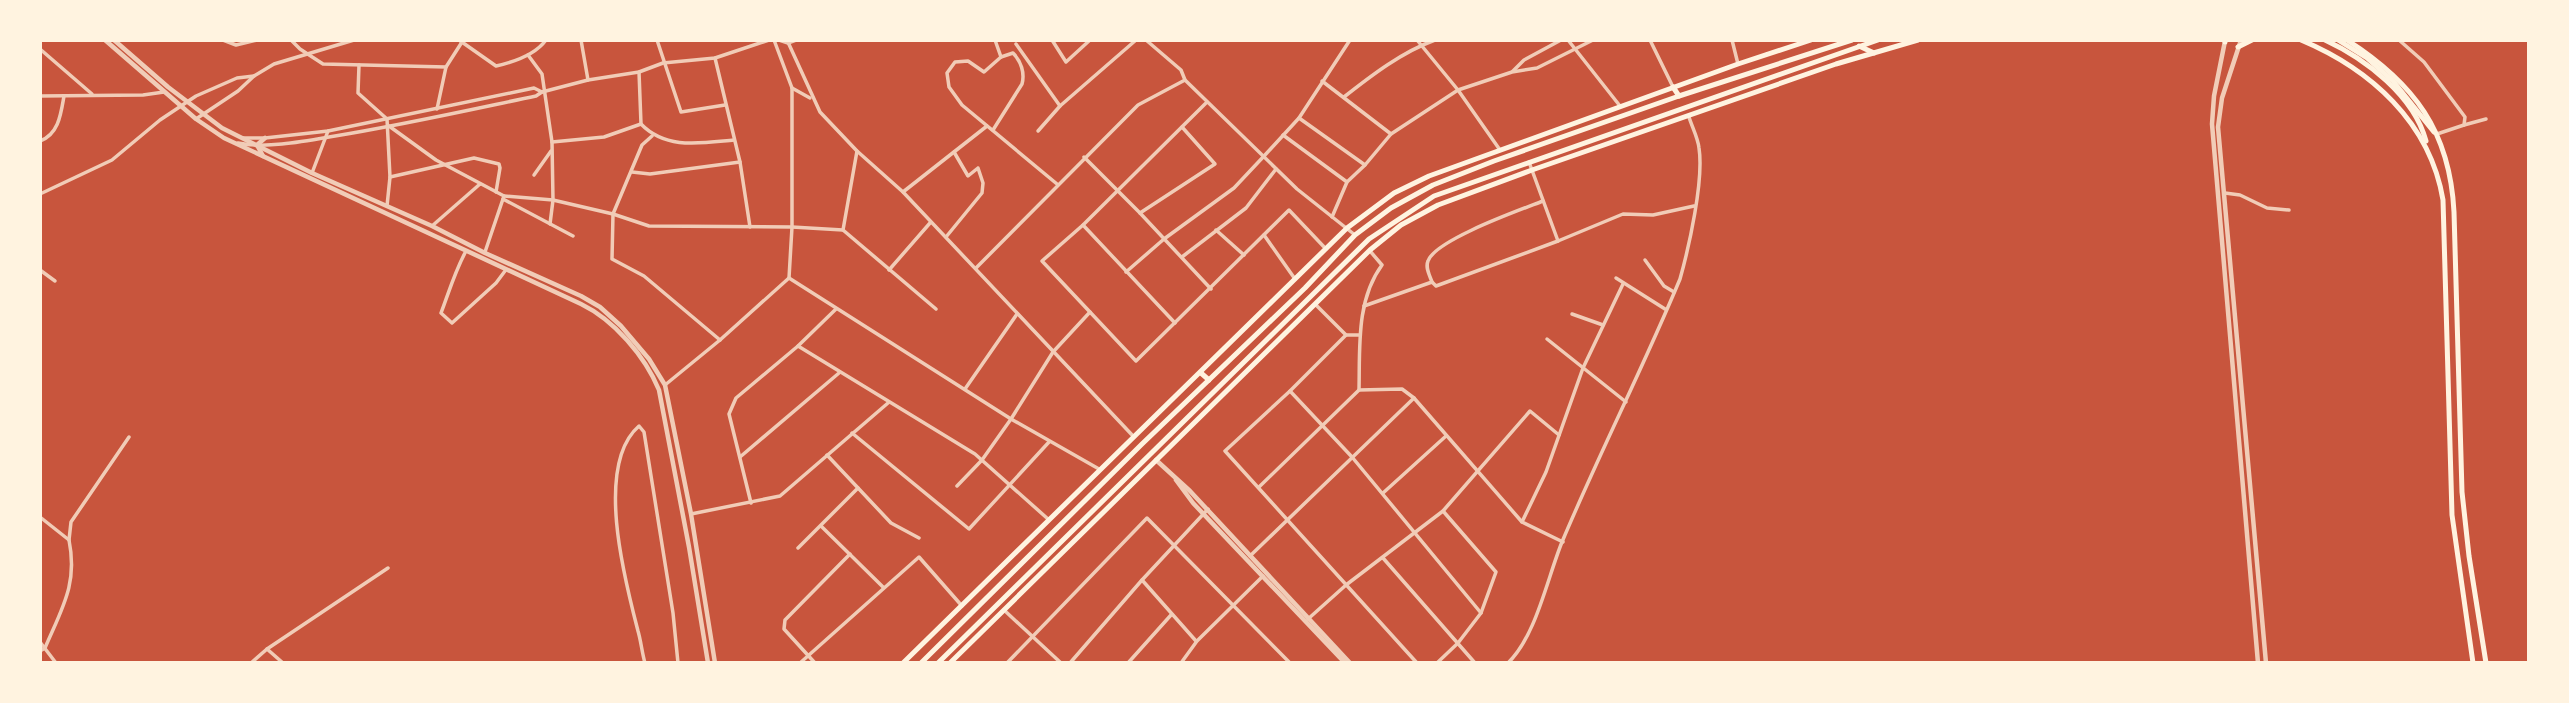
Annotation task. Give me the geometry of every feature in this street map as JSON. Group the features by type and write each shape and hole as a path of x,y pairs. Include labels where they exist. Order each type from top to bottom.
{"main road":[{"path":"903,663 1346,228 1394,193 1429,176 1527,140 1811,40"},
{"path":"921,663 1305,288 1355,235 1391,208 1433,185 1530,149 1679,96 1852,40"},
{"path":"938,663 1369,239 1434,196 1878,40"},
{"path":"950,663 1372,248 1401,225 1438,205 1532,170 1836,64 1918,40"},
{"path":"2238,47 2252,40"},
{"path":"2301,40 2345,62 2376,85 2403,113 2428,149"},
{"path":"2325,40 2359,59 2391,86 2417,119 2436,169 2443,200 2452,515 2473,663"},
{"path":"2338,40 2367,58 2393,81 2437,134"},
{"path":"2347,40 2381,63 2405,85 2422,107 2437,134 2448,166 2453,191 2462,492 2486,663"},
{"path":"1859,46 1874,53"},
{"path":"1673,87 1679,96"},
{"path":"1675,111 1678,120"},
{"path":"1527,140 1530,149"},
{"path":"1369,239 1372,248"},
{"path":"1201,373 1209,380"},
{"path":"1219,386 1226,393"},
{"path":"1087,516 1094,522"},
{"path":"991,579 998,586"},
{"path":"950,651 956,657"}],"street":[{"path":"104,40 166,89 243,138 312,173 581,296 609,314 649,359 665,385 691,514 715,663"},
{"path":"114,40 196,119 234,142 600,315 628,343 654,380 668,436 708,663"},
{"path":"223,40 236,45 257,40"},
{"path":"290,40 323,64 446,67"},
{"path":"196,119 274,64 354,40"},
{"path":"437,109 446,67 461,41 496,66 528,55 542,47 546,40"},
{"path":"581,40 588,80"},
{"path":"657,40 681,112 726,105"},
{"path":"665,385 789,278 792,227 792,88 774,40"},
{"path":"234,142 257,145 389,127 536,96 588,80 639,72 663,63 715,58 774,40 796,40"},
{"path":"995,40 1001,57"},
{"path":"1052,40 1066,62 1090,40"},
{"path":"1038,131 1060,106 1136,40"},
{"path":"1146,40 1181,69 1185,79 1265,155 1276,169 1355,235"},
{"path":"1126,272 1164,239 1234,188 1299,118 1350,40"},
{"path":"1417,40 1458,90 1500,150"},
{"path":"1344,97 1421,45 1435,40"},
{"path":"1512,72 1524,60 1561,40"},
{"path":"1568,40 1620,106"},
{"path":"1332,217 1347,183 1391,134 1458,90 1512,72 1537,68 1593,40"},
{"path":"1650,40 1673,87"},
{"path":"1732,40 1738,64"},
{"path":"2241,40 2222,98 2218,127 2225,193 2231,307 2229,317 2258,663"},
{"path":"2399,40 2427,66 2465,117 2464,125"},
{"path":"788,41 820,112 903,192 1134,437"},
{"path":"2225,41 2214,96 2214,163 2231,307 2235,320 2266,663"},
{"path":"1016,44 1060,106"},
{"path":"40,50 94,95"},
{"path":"993,130 1022,84 1024,76 1013,54 1001,57 984,72 968,61 961,60 950,67 947,73 949,87 987,126 1057,184"},
{"path":"528,55 540,69 552,142 553,200 550,224"},
{"path":"715,58 740,162 750,226"},
{"path":"359,65 358,93 387,119 389,127 390,177 387,206"},
{"path":"639,72 641,124 652,136 664,141 701,143 734,140"},
{"path":"40,194 112,160 160,120 187,102 237,78 254,76"},
{"path":"976,268 1138,104 1185,79"},
{"path":"1322,81 1391,134"},
{"path":"792,88 812,99"},
{"path":"40,96 143,95 166,89"},
{"path":"243,138 328,131 534,89 544,92"},
{"path":"40,141 54,131 64,96"},
{"path":"2214,96 2222,98"},
{"path":"1207,102 1083,225 1042,261 1136,361 1289,210 1326,249"},
{"path":"1508,663 1519,652 1563,542 1665,309 1675,292 1688,251 1699,175 1699,147 1689,117"},
{"path":"1299,118 1365,164"},
{"path":"2437,134 2486,119"},
{"path":"552,142 604,137 641,124"},
{"path":"903,192 987,126"},
{"path":"389,127 442,163 573,236"},
{"path":"1140,213 1215,164 1182,127"},
{"path":"312,173 328,131"},
{"path":"1283,135 1347,183"},
{"path":"652,136 642,145 613,214 612,259 644,276 720,340"},
{"path":"274,143 275,137"},
{"path":"257,145 265,138"},
{"path":"266,149 267,145 274,143"},
{"path":"257,145 263,156"},
{"path":"534,175 552,150"},
{"path":"843,230 858,151"},
{"path":"946,237 982,193 984,183 978,168 968,176 954,152"},
{"path":"1084,157 1210,289"},
{"path":"390,177 442,163 474,158 496,162 500,168 496,193"},
{"path":"632,172 650,174 740,162"},
{"path":"1528,162 1558,241"},
{"path":"1181,258 1246,208 1276,169"},
{"path":"432,226 480,184"},
{"path":"2225,193 2240,195 2267,208 2289,210"},
{"path":"503,197 553,200 613,214 649,226 843,230 936,310"},
{"path":"485,253 503,197"},
{"path":"1543,201 1463,234 1439,248 1428,259 1432,282 1436,286 1623,215 1653,215 1694,206"},
{"path":"889,270 930,223"},
{"path":"1083,225 1175,324"},
{"path":"1216,230 1244,255"},
{"path":"1264,235 1295,279"},
{"path":"1359,390 1360,335 1364,306 1372,278 1382,265 1372,248"},
{"path":"466,251 457,268 441,315 452,323 496,283 505,271"},
{"path":"1645,260 1664,286 1675,292"},
{"path":"40,270 55,281"},
{"path":"789,278 1011,419 1099,469"},
{"path":"1616,278 1665,309"},
{"path":"1364,306 1432,282"},
{"path":"1521,522 1546,472 1583,368 1623,284"},
{"path":"1316,305 1346,335 1360,335"},
{"path":"751,503 729,414 736,398 837,308"},
{"path":"957,486 982,460 1053,352 1090,312"},
{"path":"965,389 1017,314"},
{"path":"1572,314 1603,326"},
{"path":"2229,317 2235,320"},
{"path":"1346,335 1225,451 1417,663"},
{"path":"1547,339 1626,402"},
{"path":"797,346 975,454 1050,520"},
{"path":"740,457 839,373"},
{"path":"1259,488 1359,390 1402,389 1414,398 1521,522 1563,542"},
{"path":"1290,391 1352,457 1481,613"},
{"path":"1250,556 1414,398"},
{"path":"691,514 780,496 888,403"},
{"path":"1308,619 1346,585 1443,511 1530,411 1559,435"},
{"path":"645,663 620,562 616,476 622,454 634,430 639,426 644,432 656,499 678,663"},
{"path":"852,433 969,529 1049,442"},
{"path":"1382,493 1446,436"},
{"path":"40,651 45,648 71,587 71,522 129,437"},
{"path":"827,454 891,523 919,538"},
{"path":"1156,460 1345,661"},
{"path":"798,548 858,488"},
{"path":"1070,663 1205,511"},
{"path":"1205,511 1250,556 1264,575 1345,661"},
{"path":"1437,663 1458,643 1481,613 1496,572 1443,511"},
{"path":"40,517 69,540"},
{"path":"1007,663 1147,518 1290,663"},
{"path":"821,526 883,587"},
{"path":"815,663 784,629 785,620 850,554"},
{"path":"800,663 919,558 962,606"},
{"path":"1383,558 1475,663"},
{"path":"251,663 267,649 388,568"},
{"path":"1181,663 1197,641 1264,575"},
{"path":"1142,580 1197,641"},
{"path":"1004,610 1061,663"},
{"path":"1128,663 1171,615"},
{"path":"2255,634 2264,636"},
{"path":"40,642 56,663"},
{"path":"267,649 283,663"}]}
